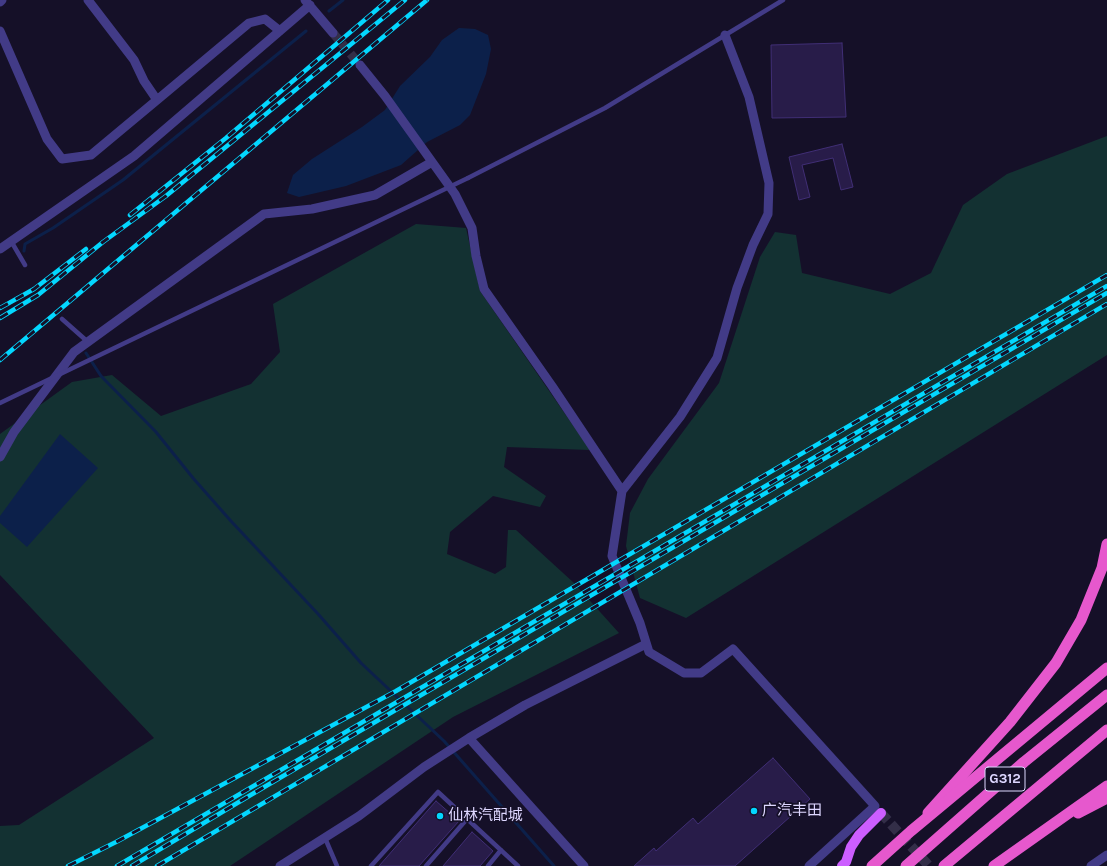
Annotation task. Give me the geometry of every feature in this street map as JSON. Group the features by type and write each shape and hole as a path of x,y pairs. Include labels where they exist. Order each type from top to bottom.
{"highway":[{"path":"911,831 1010,722 1056,663 1080,620 1102,568 1107,544"},
{"path":"872,866 911,831 1107,668"},
{"name":"G312","path":"906,866 1024,762 1107,695"},
{"name":"G312","path":"944,866 1107,730"},
{"path":"994,866 1107,786"},
{"path":"1037,835 1107,798"}],"main road":[{"path":"842,866 846,862 851,847 878,810"}],"street":[{"path":"88,0 134,60 144,81 157,100"},
{"path":"0,249 134,156 280,31 307,3 333,33"},
{"path":"0,31 47,139 62,159 91,155 249,24 265,19 280,31"},
{"path":"724,35 749,97 768,183 768,214 753,245 737,288 717,358 680,416 622,491 612,556 640,624 648,652 684,673 701,673 733,649 878,810 809,866"},
{"path":"360,65 385,96 455,194 472,228 476,256 484,289 552,386 622,491"},
{"path":"0,457 14,432 74,352 264,214 312,209 376,195 432,162"},
{"path":"280,866 359,816 424,767 525,704 646,644"},
{"path":"469,738 584,866"},
{"path":"1091,866 1107,855"}],"lane":[{"path":"0,403 468,178 605,108 782,0"},
{"path":"11,241 25,265"},
{"path":"62,319 88,342"},
{"path":"371,866 438,792 518,866"},
{"path":"434,866 428,864 467,819"},
{"path":"325,838 337,866"},
{"path":"488,866 501,850"}],"green space":[{"path":"1107,136 1107,355 686,618 640,598 626,546 630,513 648,479 719,383 760,257 775,232 796,235 802,273 890,294 931,273 963,205 1007,174"},
{"path":"416,224 466,228 480,291 590,450 507,447 504,467 546,496 540,507 493,496 450,532 447,554 495,574 506,567 508,530 516,530 574,583 619,633 453,717 230,866 0,866 0,826 19,825 154,738 0,575 0,434 72,382 112,375 161,416 251,384 280,352 273,304"}],"water":[{"path":"459,28 475,29 488,35 491,49 486,74 470,115 460,125 427,142 401,165 346,186 299,197 287,193 293,175 312,159 362,127 385,110 400,86 430,57 442,40"},
{"path":"60,434 98,468 27,547 0,523 0,516"}],"building":[{"path":"842,43 846,117 772,118 771,45"},
{"path":"842,144 853,187 841,190 833,158 802,165 810,197 799,200 789,157"},
{"name":"广汽丰田","path":"773,758 810,799 735,866 634,866 654,848 656,851 693,818 698,824"},
{"path":"436,801 459,821 419,866 379,866"},
{"path":"472,832 493,851 480,866 443,866"}],"waterway":[{"path":"329,11 343,0"},
{"path":"24,251 25,244 53,228 123,180 306,31"},
{"path":"86,353 101,376 156,432 193,478 230,520 319,615 361,663 444,741 554,866"}],"tunnel":[{"path":"333,33 360,65"},
{"path":"881,813 929,866"}],"railway":[{"path":"130,215 226,138 388,0"},
{"path":"0,318 38,295 103,242 166,196 405,0"},
{"path":"0,360 427,0"},
{"path":"0,308 34,289 86,249"},
{"path":"68,866 116,842 396,691 1107,275"},
{"path":"117,866 1107,286"},
{"path":"132,866 1107,293"},
{"path":"157,866 1107,304"}],"place":[{"name":"广汽丰田","path":"754,811"},
{"name":"仙林汽配城","path":"440,816"}]}
